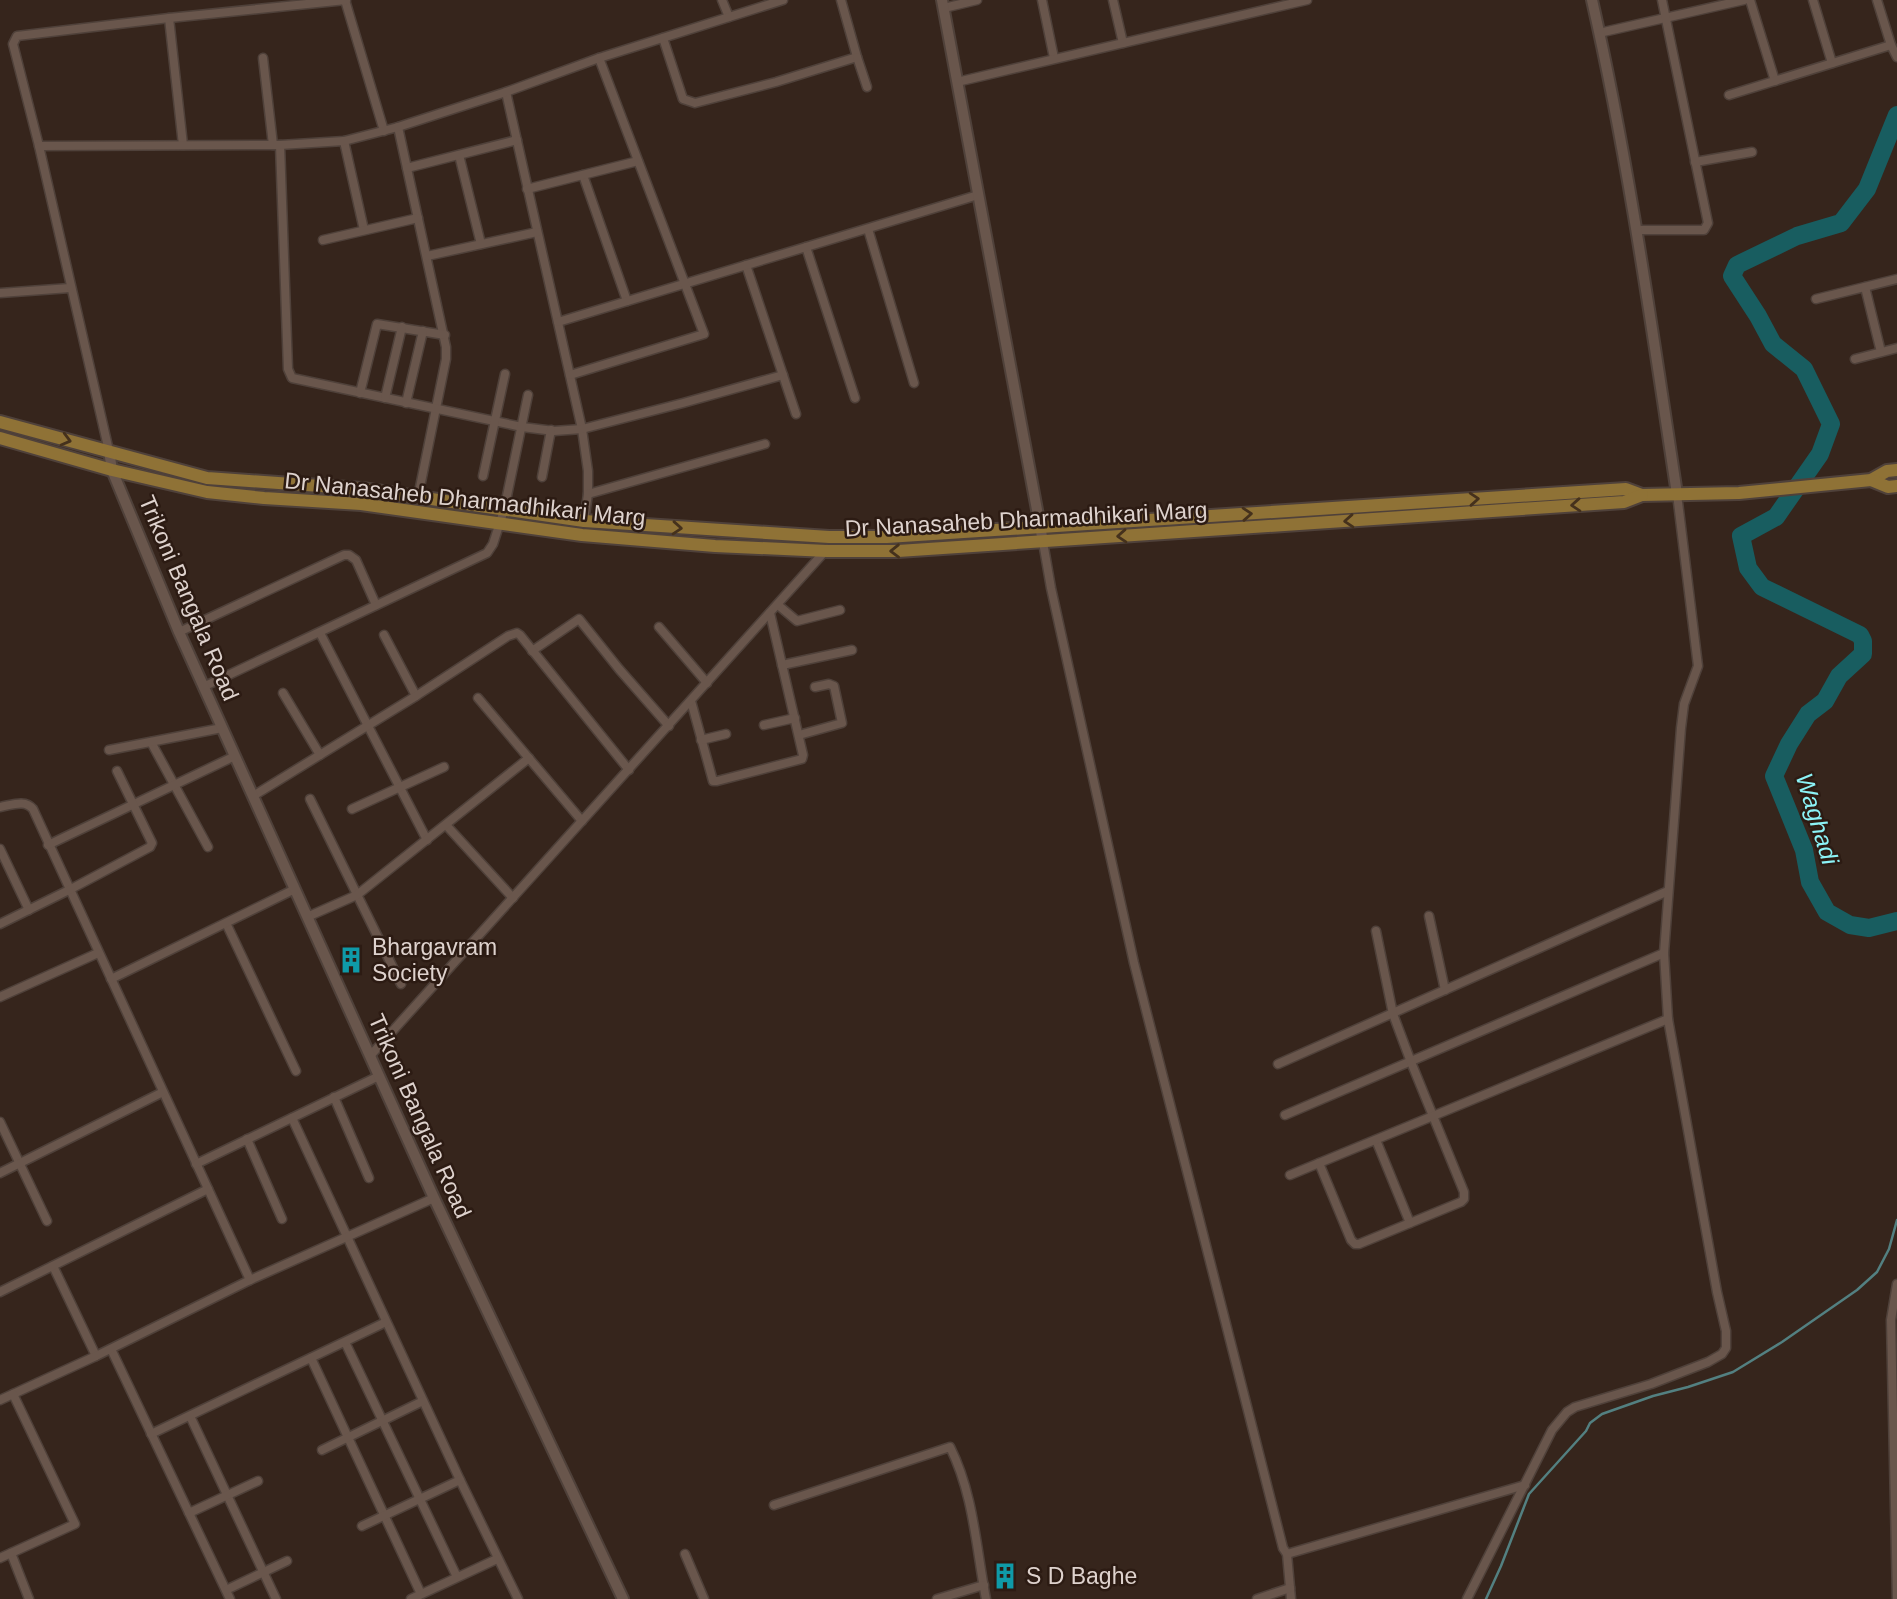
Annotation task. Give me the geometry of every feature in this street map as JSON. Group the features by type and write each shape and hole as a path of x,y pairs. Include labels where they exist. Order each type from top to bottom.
{"main road":[{"name":"Dr Nanasaheb Dharmadhikari Marg","path":"0,422 207,478 325,485 584,521 830,537 887,537 1626,489 1642,495"},
{"name":"Dr Nanasaheb Dharmadhikari Marg","path":"0,438 112,470 207,492 361,504 583,535 715,546 827,551 898,551 1624,502 1642,495 1739,493 1871,480 1887,471 1897,470"},
{"name":"Dr Nanasaheb Dharmadhikari Marg","path":"1871,480 1888,487 1897,486"}],"street":[{"path":"108,452 39,146 13,44 15,38 20,34 346,0 384,131"},
{"path":"722,0 729,17"},
{"path":"39,146 277,145 344,141 398,127 600,58 783,0"},
{"path":"841,0 867,87"},
{"path":"977,0 943,4 1054,602 1134,963 1283,1548 1287,1555 1291,1599"},
{"path":"1042,0 1054,58"},
{"path":"1113,0 1122,43"},
{"path":"957,82 1307,0"},
{"path":"1466,1599 1552,1430 1567,1412 1588,1402 1651,1384 1707,1362 1722,1354 1726,1348 1726,1331 1668,1019 1664,954 1681,727 1684,704 1698,666 1637,230 1592,0"},
{"path":"1637,230 1697,231 1703,230 1708,223 1662,0"},
{"path":"1599,33 1744,0"},
{"path":"1750,0 1775,81"},
{"path":"1813,0 1832,63"},
{"path":"1877,0 1897,57"},
{"path":"169,18 183,145"},
{"path":"663,38 683,99 695,103 857,57"},
{"path":"1729,95 1891,45"},
{"path":"263,58 277,145 289,373 292,378 522,427 551,430 582,429 783,375"},
{"path":"569,375 704,334 600,58"},
{"path":"506,92 582,429 588,471 583,535"},
{"path":"398,127 444,335 446,359 418,497"},
{"path":"407,168 517,140"},
{"path":"344,141 364,230"},
{"path":"1695,162 1752,152"},
{"path":"459,155 481,244"},
{"path":"527,189 638,161"},
{"path":"583,175 627,302"},
{"path":"558,322 978,195"},
{"path":"323,240 418,218"},
{"path":"868,229 914,383"},
{"path":"427,257 537,232"},
{"path":"806,247 855,398"},
{"path":"746,265 796,414"},
{"path":"1816,299 1897,279"},
{"path":"1864,287 1881,352"},
{"path":"0,293 70,288"},
{"path":"360,393 377,324 444,335"},
{"path":"385,398 402,327"},
{"path":"406,403 423,331"},
{"path":"1855,359 1897,348"},
{"path":"483,476 505,374"},
{"path":"203,687 487,553 491,549 504,510 528,395"},
{"path":"542,477 551,430"},
{"path":"588,494 765,444"},
{"name":"Trikoni Bangala Road","path":"108,452 112,470 203,687 434,1198 623,1599"},
{"path":"370,1056 827,551 830,537"},
{"path":"179,632 344,555 352,556 355,560 376,605"},
{"path":"778,605 797,621 840,610"},
{"path":"691,701 710,778 715,781 800,761 803,755 770,613"},
{"path":"532,651 579,619 669,726"},
{"path":"659,627 707,683"},
{"path":"320,633 427,840"},
{"path":"253,796 512,634 520,635 629,770"},
{"path":"384,635 416,696"},
{"path":"782,665 852,650"},
{"path":"799,736 842,723 834,686 829,684 814,687"},
{"path":"283,693 320,755"},
{"path":"478,698 582,821"},
{"path":"764,725 795,718"},
{"path":"109,750 222,728"},
{"path":"701,740 726,734"},
{"path":"151,742 208,847"},
{"path":"48,845 235,756"},
{"path":"307,917 357,895 529,758"},
{"path":"352,809 444,766"},
{"path":"0,924 150,847 152,843 117,771"},
{"path":"310,799 401,984"},
{"path":"0,807 20,803 31,806 250,1280"},
{"path":"446,825 513,898"},
{"path":"0,849 29,910"},
{"path":"111,979 295,889"},
{"path":"1278,1065 1668,891"},
{"path":"1429,916 1446,990"},
{"path":"226,923 296,1072"},
{"path":"1318,1163 1352,1242 1359,1244 1461,1202 1465,1195 1394,1014 1376,930"},
{"path":"0,997 98,953"},
{"path":"1285,1115 1664,954"},
{"path":"1290,1175 1668,1019"},
{"path":"196,1164 379,1076"},
{"path":"0,1173 163,1092"},
{"path":"334,1097 369,1178"},
{"path":"292,1118 518,1599"},
{"path":"0,1122 47,1220"},
{"path":"247,1139 282,1219"},
{"path":"1376,1140 1410,1223"},
{"path":"0,1292 208,1189"},
{"path":"0,1400 250,1280 434,1198"},
{"path":"53,1266 96,1356"},
{"path":"1897,1284 1891,1320 1897,1599"},
{"path":"151,1434 386,1322"},
{"path":"345,1342 457,1577"},
{"path":"111,1349 228,1595 264,1572 288,1561"},
{"path":"311,1357 421,1594"},
{"path":"0,1558 75,1524 13,1394"},
{"path":"322,1450 423,1401"},
{"path":"190,1416 276,1599"},
{"path":"774,1505 950,1447 973,1513 986,1599"},
{"path":"362,1526 460,1480"},
{"path":"189,1513 258,1481"},
{"path":"1287,1555 1525,1485"},
{"path":"11,1553 29,1599"},
{"path":"685,1554 704,1599"},
{"path":"411,1599 497,1559"},
{"path":"937,1599 984,1585"},
{"path":"1257,1599 1290,1588"}],"waterway":[{"name":"Waghadi","path":"1897,115 1867,189 1841,223 1797,236 1737,265 1732,276 1773,344 1804,369 1831,424 1820,454 1776,517 1741,536 1748,568 1762,587 1860,635 1863,641 1863,654 1839,676 1825,701 1808,714 1789,744 1774,776 1804,850 1810,882 1827,912 1850,925 1869,928 1897,921"},
{"path":"1486,1599 1529,1494 1586,1431 1590,1423 1602,1414 1733,1372 1782,1342 1857,1290 1877,1272 1889,1249 1897,1220"}],"place":[{"name":"Bhargavram Society","path":"351,960"},
{"name":"S D Baghe","path":"1005,1576"}]}
